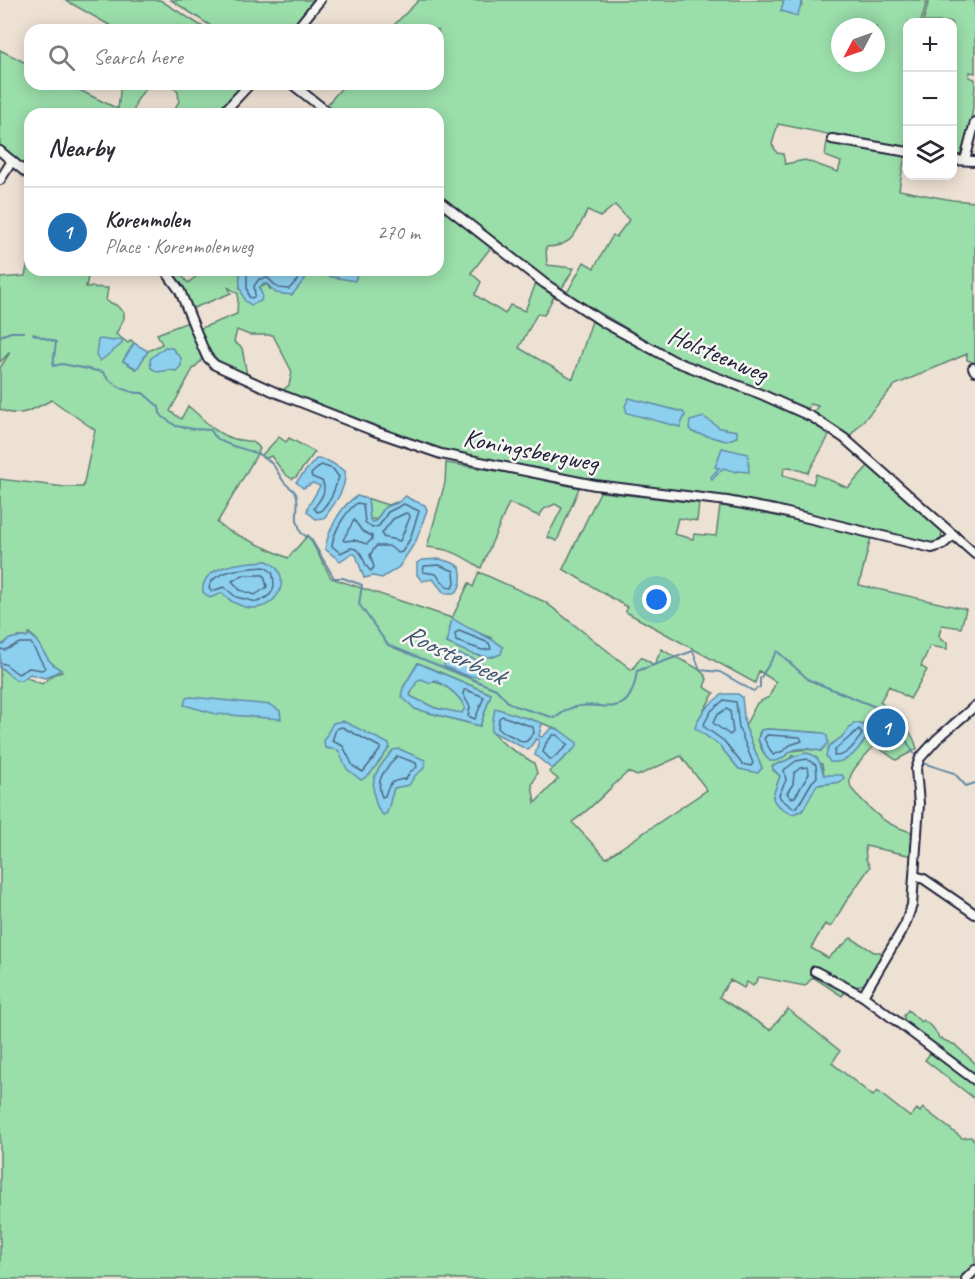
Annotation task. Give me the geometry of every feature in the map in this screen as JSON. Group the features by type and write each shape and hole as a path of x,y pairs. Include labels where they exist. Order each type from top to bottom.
{"street":[{"path":"301,24 320,0"},
{"path":"228,108 244,90"},
{"path":"300,90 322,108"},
{"path":"965,160 975,122"},
{"path":"832,139 903,151"},
{"path":"0,151 24,171"},
{"path":"957,160 975,161"},
{"path":"0,180 12,161"},
{"name":"Holsteenweg","path":"444,205 544,283 603,322 674,361 763,395 812,417 844,438 975,555"},
{"name":"Koningsbergweg","path":"169,276 180,291 207,357 215,365 299,401 441,454 595,485 728,501 932,548 942,545 954,535"},
{"path":"863,996 909,916 915,876 919,804 916,769 920,758 937,738 975,706"},
{"path":"915,876 924,879 975,914"},
{"path":"815,971 863,996 975,1080"},
{"path":"966,1279 975,1270"}],"green space":[{"path":"65,0 160,0 198,24 107,24"},
{"path":"171,0 315,0 296,24 208,24"},
{"path":"419,0 784,0 781,11 802,6 803,0 927,0 922,18 903,18 903,147 895,145 893,151 903,154 899,190 975,202 975,363 967,360 967,354 895,385 848,438 812,414 818,406 810,404 808,409 676,358 567,293 584,262 594,268 613,235 616,237 629,220 615,205 600,217 588,210 569,241 546,247 547,265 574,268 561,290 444,201 444,108 328,108 326,106 340,90 444,90 444,24 395,24","holes":["778,124 828,134 825,156 841,162 838,172 805,160 785,164 783,154 777,153 772,144"]},
{"path":"929,0 975,0 975,73 970,72 969,77 975,79 974,97 969,132 958,159 957,18 924,18"},
{"path":"0,50 24,62 24,90 79,90 116,108 24,108 24,168 0,148"},
{"path":"120,90 144,90 134,108 118,108"},
{"path":"176,90 239,90 222,108 175,108 179,101"},
{"path":"444,209 492,246 471,273 481,282 475,295 505,314 510,305 525,311 536,283 554,296 544,315 537,314 519,348 573,379 592,321 661,358 784,409 830,434 808,473 790,467 784,468 783,475 813,484 816,474 848,488 869,465 940,526 941,539 934,543 925,543 751,502 685,491 642,489 601,483 442,451 283,390 289,385 292,372 273,335 249,335 237,330 234,342 242,348 247,375 228,367 212,354 199,329 237,314 238,294 228,287 231,293 191,309 175,276 182,276 188,283 197,276 240,276 240,289 262,295 259,288 267,284 270,289 305,279 305,276 355,280 356,276 444,276"},
{"path":"88,276 86,287 108,288 106,301 116,305 124,313 116,334 128,343 131,340 134,343 123,361 136,369 148,351 162,344 157,334 188,322 202,360 193,369 170,411 181,419 188,406 220,433 235,439 253,442 260,449 217,523 229,531 288,558 308,535 331,578 452,618 469,583 473,587 479,572 545,602 632,670 641,657 654,665 662,649 704,674 707,679 704,687 714,693 698,720 696,728 720,746 739,769 762,768 745,726 757,703 769,697 776,682 759,671 755,683 626,612 627,607 563,569 600,492 699,503 697,521 678,518 674,534 693,539 694,534 716,536 720,506 741,508 871,537 859,585 966,609 961,628 942,625 939,635 941,640 947,642 947,649 930,646 921,666 927,670 910,699 889,686 880,702 912,735 917,749 896,760 875,745 857,765 850,778 850,785 854,791 875,813 891,824 914,833 913,856 865,846 866,859 870,867 831,927 825,924 811,948 828,958 851,938 874,952 881,952 884,955 864,984 846,991 842,996 813,977 805,986 759,977 753,986 747,982 744,988 730,980 719,997 770,1030 788,1009 840,1051 832,1063 873,1096 877,1091 910,1117 917,1109 920,1112 923,1108 962,1138 971,1137 975,1141 975,1265 960,1279 0,1279 0,667 16,680 25,677 42,684 54,674 62,672 46,658 37,640 29,633 27,637 19,637 4,645 0,642 0,479 83,487 95,430 52,400 20,413 0,409 0,368 10,352 0,362 0,278","holes":["452,619 466,628 492,638 494,657 481,656 447,643","418,663 491,694 480,726 415,709 403,688","877,711 889,718 897,729 895,744 888,751 868,728 867,718","527,718 558,729 577,746 549,772 558,779 535,803 532,785 537,773 534,763 505,745 491,731","854,723 860,723 868,729 869,735 829,746 842,737","761,730 823,733 821,751 800,750 766,757 759,744 758,737","793,755 822,764 824,775 840,782 817,785 802,811 789,810 779,805 773,797 780,776 773,770 773,766 788,760","681,756 707,790 606,858 572,822 628,772 637,776"]},
{"path":"279,437 286,442 289,438 315,452 292,479 271,456 264,459 261,456"},
{"path":"446,463 521,475 579,488 557,541 547,537 562,508 555,504 544,509 539,516 509,503 481,568 456,553 427,547 445,483"},
{"path":"366,498 388,505 397,502 385,507 375,522 374,519 370,520"},
{"path":"420,679 434,681 453,691 465,708 462,714 435,708 412,697 410,695"},
{"path":"908,1010 921,1022 923,1020 934,1029 939,1038 955,1045 975,1063 975,1076 905,1023 904,1016"},
{"path":"931,1052 975,1085 975,1099 925,1060"}],"water":[{"path":"784,0 803,0 797,16 781,11"},
{"path":"305,276 305,279 292,295 276,293 267,284 263,284 259,288 262,295 261,301 251,305 245,301 240,277"},
{"path":"327,276 356,276 355,281"},
{"path":"119,339 122,344 100,361 96,355 98,340 113,341"},
{"path":"134,343 148,351 137,369 123,361"},
{"path":"165,347 172,348 181,358 181,366 176,371 158,372 151,368 150,359"},
{"path":"629,398 683,412 685,415 680,427 627,413 625,406"},
{"path":"704,417 720,428 737,431 737,437 726,441 692,432 689,428 690,421"},
{"path":"722,448 748,454 749,472 736,472 723,468 712,480 711,477 719,468 715,467"},
{"path":"316,459 328,461 345,471 345,477 342,490 332,508 324,518 316,519 307,512 320,486 313,483 303,488 296,482"},
{"path":"357,496 368,499 372,522 375,522 385,507 397,503 406,496 425,505 427,510 416,541 399,567 382,578 373,576 364,578 356,555 352,553 340,561 325,549 336,520 345,506"},
{"path":"440,559 460,567 461,581 455,593 444,593 433,579 422,581 417,575 417,563 422,560"},
{"path":"267,561 276,568 281,577 281,586 270,603 260,607 247,607 233,602 222,593 210,598 203,592 204,583 209,575 217,570 248,562"},
{"path":"452,618 503,647 501,654 481,656 447,643"},
{"path":"29,634 50,661 61,670 45,678 30,674 22,680 16,680 0,667 0,642 3,645 10,639 27,637"},
{"path":"456,653 480,661 483,669 479,677 468,676 445,667 443,661 447,654"},
{"path":"418,663 491,694 480,726 415,709 401,696 403,688","holes":["421,679 431,683 435,680 456,695 465,708 462,713 435,708 410,695 417,681"]},
{"path":"723,694 738,694 742,697 745,726 762,768 758,773 739,769 720,746 695,728 706,708"},
{"path":"186,698 271,705 280,711 281,719 216,714 184,705"},
{"path":"495,708 542,723 539,736 542,737 552,728 558,729 577,743 577,746 552,769 535,755 539,740 536,739 528,750 491,731"},
{"path":"343,721 389,744 390,747 370,774 361,780 347,769 338,750 325,748 324,740 333,723"},
{"path":"854,723 864,726 869,735 848,758 843,761 830,762 826,756 829,746 842,737"},
{"path":"761,730 824,733 828,743 821,751 799,749 780,760 770,761 758,739"},
{"path":"399,749 425,760 424,767 409,785 394,788 387,813 383,815 376,803 374,780 379,768 393,750"},
{"path":"807,753 817,758 824,775 842,775 844,778 840,782 817,785 802,811 792,814 774,802 773,798 780,776 772,766"}],"waterway":[{"name":"Roosterbeek","path":"0,336 11,332 24,332"},
{"name":"Roosterbeek","path":"33,334 56,342 53,366 62,364 103,372 120,387 132,392 143,393 159,407 163,417 176,426 211,430 220,440 268,460 296,495 297,520 301,533 311,539 334,578 343,578 362,585 359,604 388,645 496,689 515,706 555,718 569,709 582,706 621,704 628,699 637,671 693,651 700,670 720,672 753,691 760,687 760,679 777,651 809,680 878,708 897,725 916,757"},
{"name":"Roosterbeek","path":"923,763 954,773 966,786 975,783"}],"place":[{"name":"Korenmolen","path":"886,728"}]}
